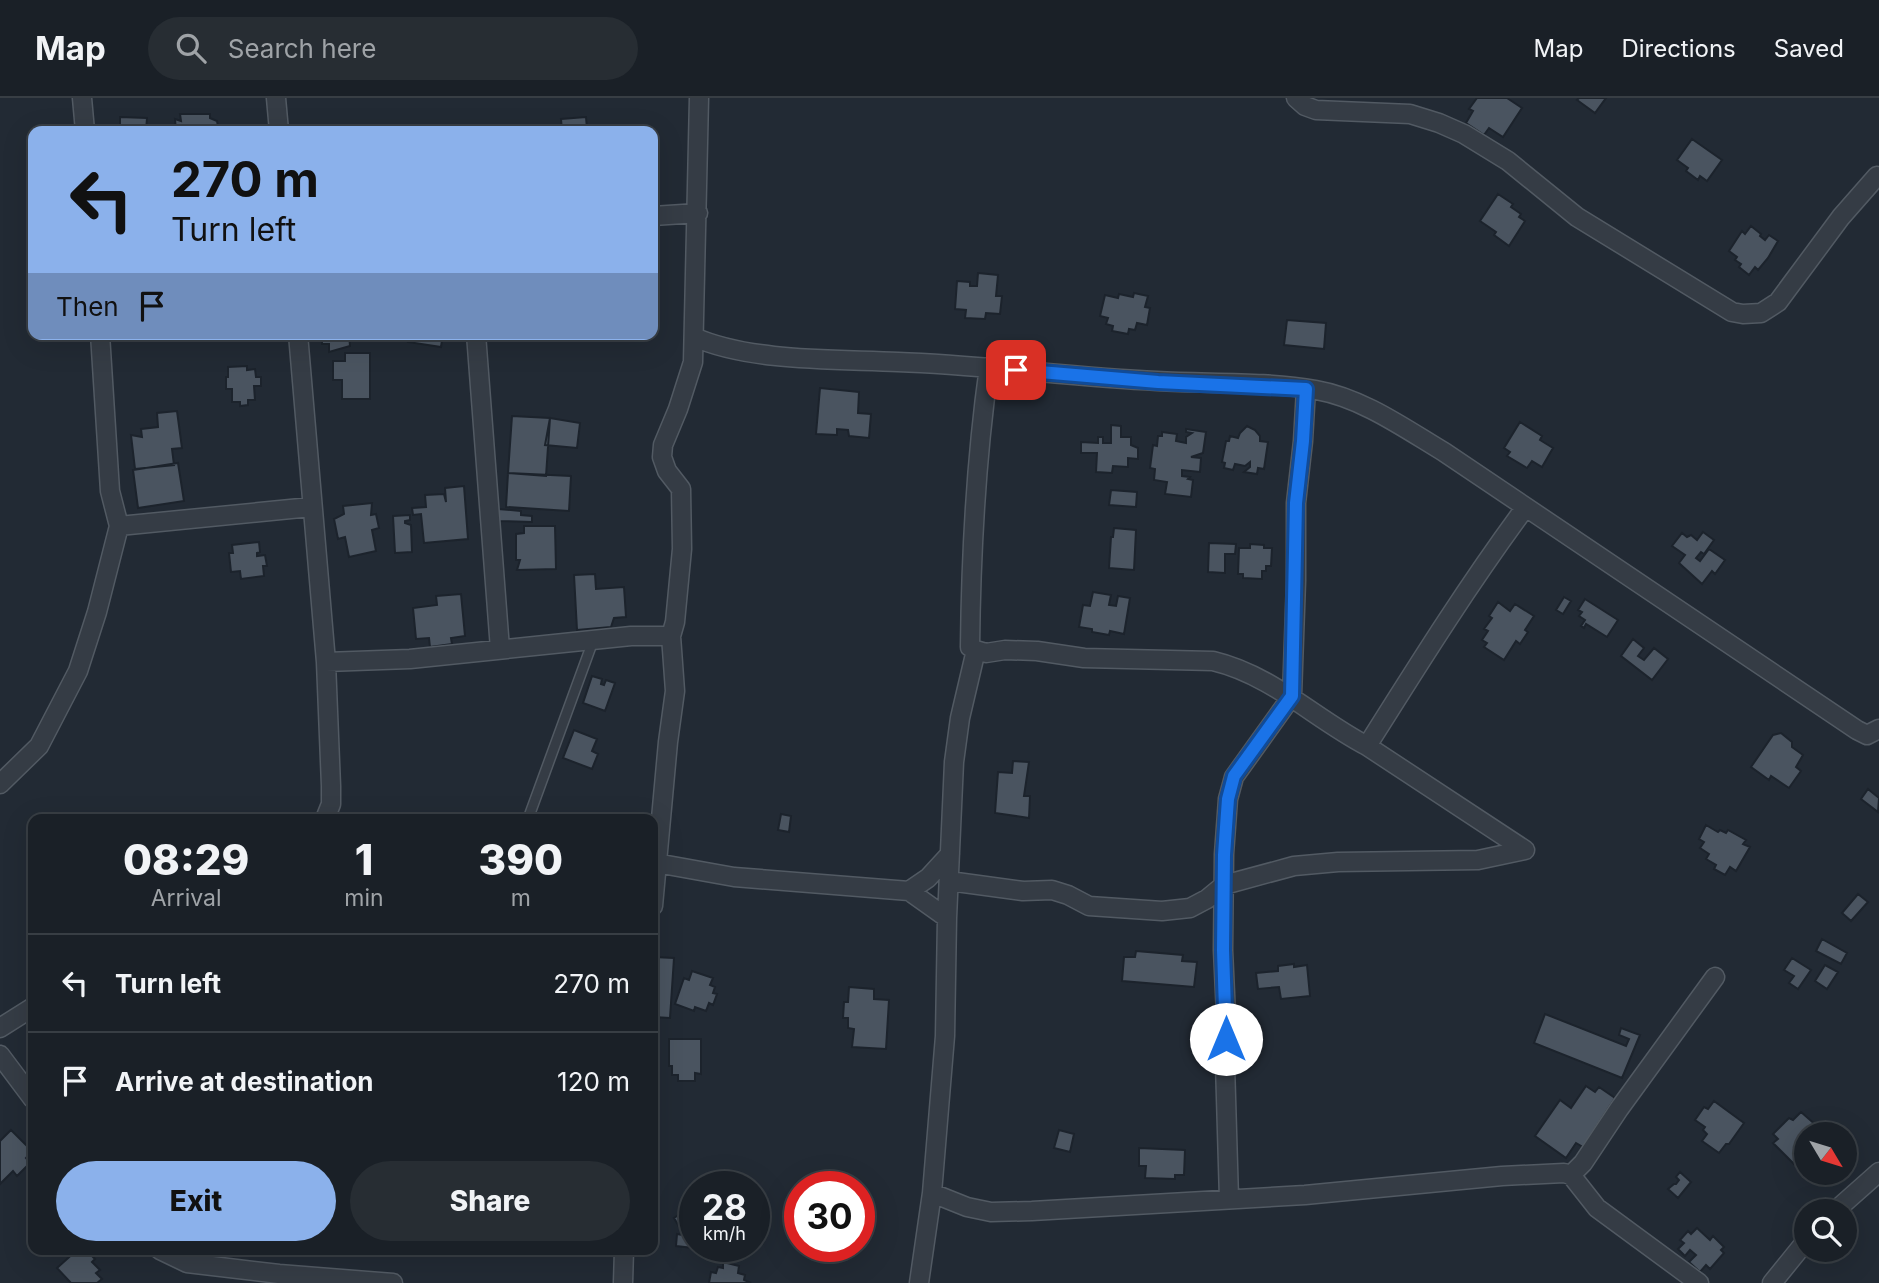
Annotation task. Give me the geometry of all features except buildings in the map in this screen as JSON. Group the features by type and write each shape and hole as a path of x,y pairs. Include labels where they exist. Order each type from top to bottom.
{"street":[{"path":"82,98 85,126"},
{"path":"276,98 279,126"},
{"path":"658,845 675,691 671,636 675,622 682,549 683,495 664,464 663,445 693,362 699,98"},
{"path":"1296,98 1305,106 1317,110 1409,114 1439,122 1464,134 1508,161 1577,217 1732,312 1743,314 1761,313 1778,302 1841,217 1878,177"},
{"path":"658,216 698,213"},
{"path":"694,337 733,349 792,357 989,368 1158,382 1306,389 1342,398 1382,415 1444,452 1857,730 1867,735 1879,729"},
{"path":"0,784 17,770 38,746 78,671 97,612 119,526 110,491 100,340"},
{"path":"298,340 326,662 331,795 331,804 326,814"},
{"path":"476,340 500,649"},
{"path":"949,881 1023,891 1052,890 1089,906 1162,911 1190,908 1208,899 1224,884 1294,866 1338,862 1478,860 1525,850 1367,746 1339,731 1292,696 1243,671 1213,661 1084,658 1037,651 986,653 970,647 981,423 989,368"},
{"path":"1229,1199 1223,950 1228,799 1234,776 1292,696 1296,503 1306,389"},
{"path":"119,526 311,507"},
{"path":"1367,746 1435,636 1525,508"},
{"path":"326,662 410,659 631,636 671,636"},
{"path":"919,1283 933,1193 945,1036 954,762 960,718 976,650"},
{"path":"909,891 928,878 950,854"},
{"path":"658,863 734,877 909,891 947,918"},
{"path":"1571,1175 1583,1163 1715,977"},
{"path":"0,1028 28,1010"},
{"path":"0,1055 28,1092"},
{"path":"933,1193 991,1212 1305,1195 1554,1172 1571,1175 1597,1208 1699,1283"},
{"path":"1849,1199 1879,1172"},
{"path":"170,1255 187,1263 393,1283"},
{"path":"623,1283 624,1255"},
{"path":"1772,1283 1794,1256"}],"lane":[{"path":"530,814 593,641"}],"route":[{"path":"1016,370 1158,382 1306,389 1296,503 1292,696 1272,720 1234,776 1228,799 1224,855 1223,950 1226,1039"}]}
